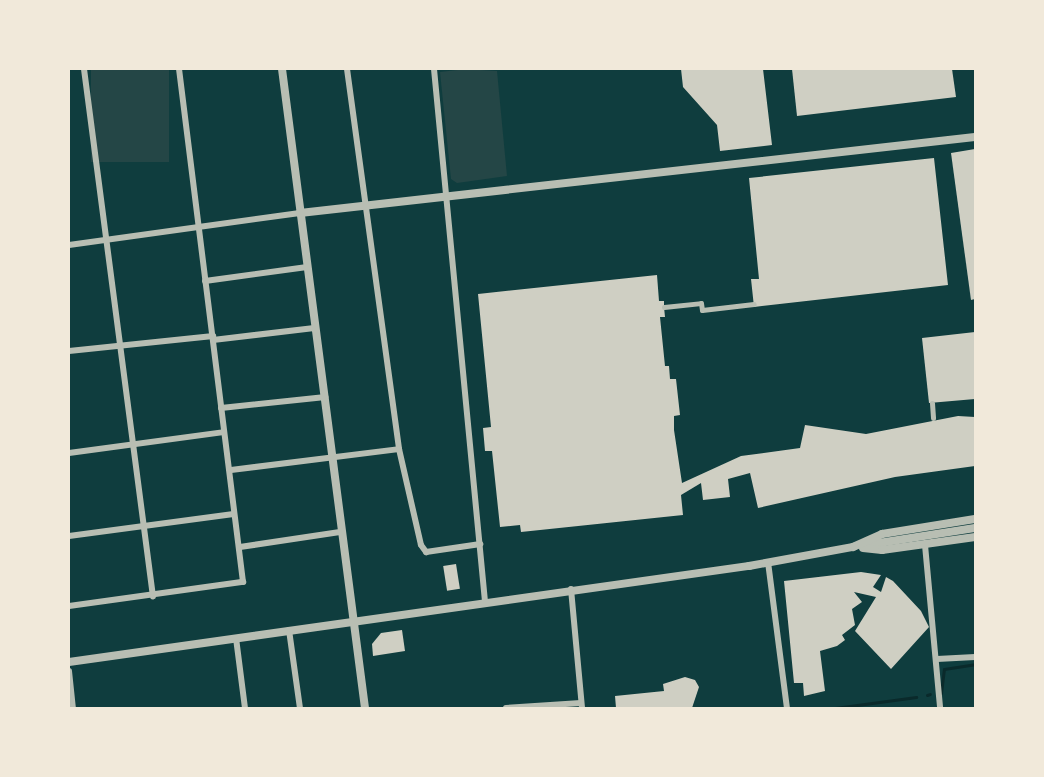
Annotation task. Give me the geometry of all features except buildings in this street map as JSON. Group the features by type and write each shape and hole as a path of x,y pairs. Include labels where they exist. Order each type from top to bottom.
{"street":[{"path":"84,69 153,597"},
{"path":"69,606 153,597 243,582 231,470 224,432 179,69"},
{"path":"282,69 314,328 325,397 340,532 365,708"},
{"path":"346,69 399,449 421,545 426,552 480,544"},
{"path":"434,69 486,602"},
{"path":"69,245 364,205 975,137"},
{"path":"205,281 308,267"},
{"path":"664,307 701,303 702,310 754,304"},
{"path":"69,351 314,328"},
{"path":"221,408 325,397"},
{"path":"932,403 933,418"},
{"path":"69,453 132,442 224,432"},
{"path":"231,470 399,449"},
{"path":"69,536 234,514"},
{"path":"853,547 882,534 975,519"},
{"path":"69,662 768,562 975,528"},
{"path":"240,547 340,532"},
{"path":"853,547 882,550 975,537"},
{"path":"925,545 940,708"},
{"path":"768,562 787,708"},
{"path":"506,708 582,705 571,590"},
{"path":"289,630 300,708"},
{"path":"236,638 244,708"},
{"path":"937,659 975,657"},
{"path":"69,671 73,708"}],"shaded area":[{"path":"91,69 169,69 169,162 91,162"},
{"path":"466,69 497,71 507,176 457,183 451,179 440,72"}],"waterway":[{"path":"941,693 944,669 975,664"},
{"path":"835,708 916,697"}]}
